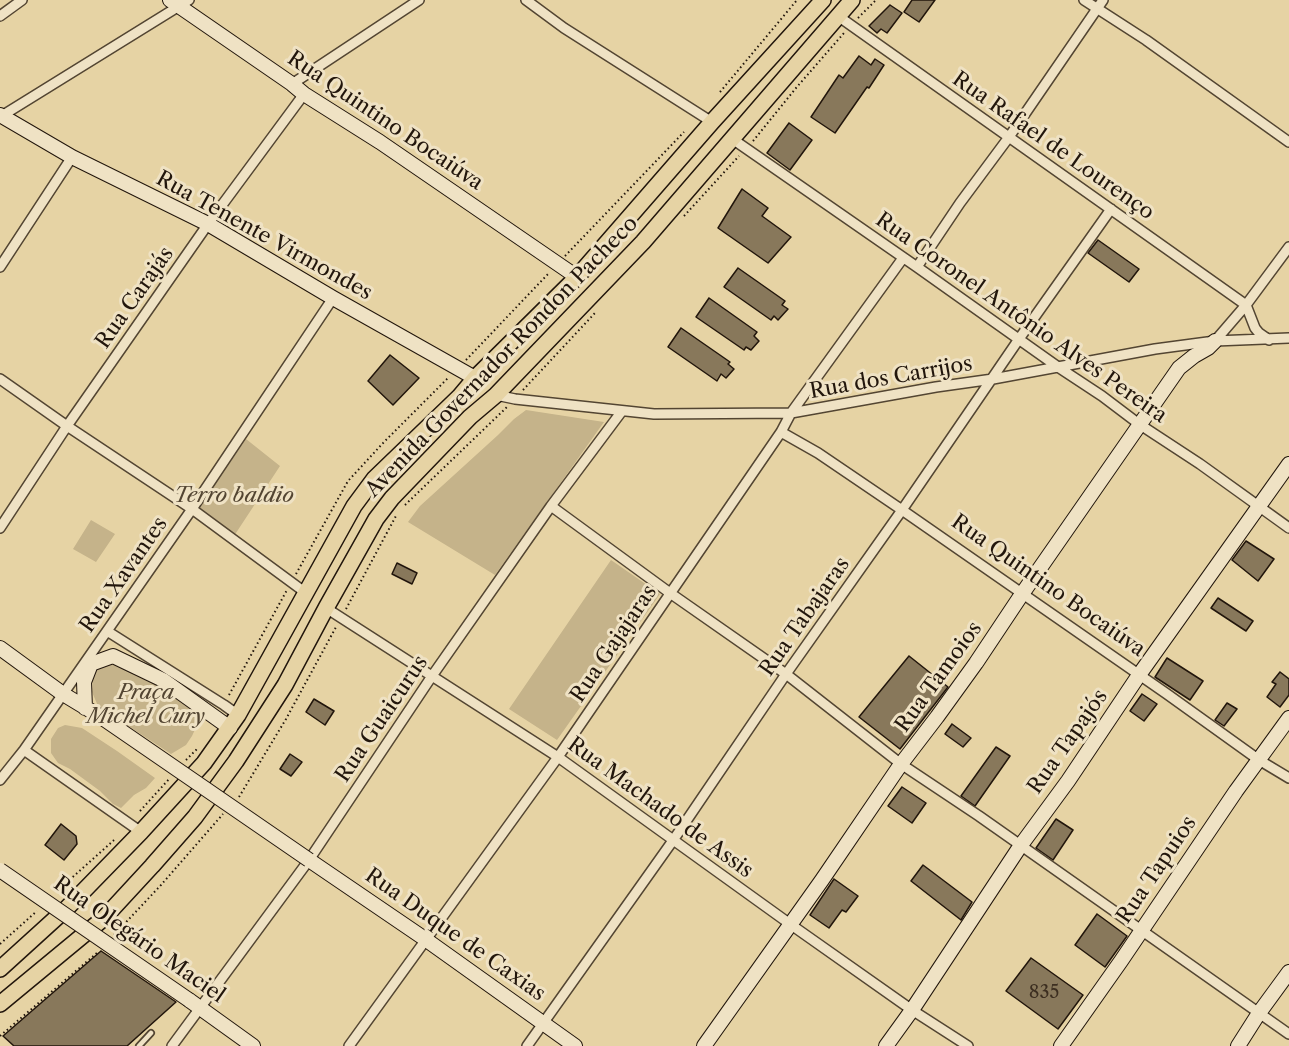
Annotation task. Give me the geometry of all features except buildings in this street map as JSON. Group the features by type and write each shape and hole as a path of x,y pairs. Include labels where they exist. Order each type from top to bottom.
{"main road":[{"name":"Avenida Governador Rondon Pacheco","path":"0,969 66,909 204,764 234,722 354,506 368,486 577,277 712,122 823,0"},
{"name":"Avenida Governador Rondon Pacheco","path":"0,1004 104,918 195,817 236,761 285,685 326,608 386,505 643,242 852,0"}],"street":[{"path":"0,16 22,0"},
{"path":"292,84 419,0"},
{"path":"526,0 564,28 712,122"},
{"path":"1084,0 1100,4 1289,142"},
{"path":"1,116 179,2"},
{"name":"Rua Quintino Bocaiúva","path":"179,2 304,94 380,142 577,277"},
{"path":"917,267 1100,4"},
{"name":"Rua Rafael de Lourenço","path":"838,16 1246,305"},
{"name":"Rua Carajás","path":"0,528 67,426 208,224 304,94"},
{"name":"Rua Tenente Virmondes","path":"1,116 72,157 208,224 475,378"},
{"name":"Rua Coronel Antônio Alves Pereira","path":"731,138 1289,528"},
{"path":"0,267 72,157"},
{"name":"Rua Tabajaras","path":"527,1046 674,840 786,674 1112,209"},
{"path":"1215,341 1246,305 1289,247"},
{"name":"Rua Gajajaras","path":"349,1046 558,757 781,432 791,413 903,258"},
{"name":"Rua Xavantes","path":"0,780 24,750 192,509 333,298"},
{"path":"1246,305 1255,328 1269,340"},
{"name":"Rua dos Carrijos","path":"496,395 654,414 791,413 1155,349 1215,341 1289,338"},
{"name":"Rua Tamoios","path":"704,1046 834,864 901,764 976,663 1179,368 1215,341"},
{"path":"0,379 192,509 306,593"},
{"name":"Rua Guaicurus","path":"172,1046 194,1003 309,860 432,675 551,506 622,411"},
{"name":"Rua Quintino Bocaiúva","path":"781,432 818,453 902,510 1259,760 1289,778"},
{"name":"Rua Tapajós","path":"886,1046 1021,845 1289,464"},
{"path":"551,506 786,674 901,764 1021,845 1289,1034"},
{"name":"Rua Machado de Assis","path":"326,608 558,757 912,1010 968,1046"},
{"path":"107,631 224,705 234,722"},
{"path":"0,648 63,694"},
{"path":"85,708 84,682 92,664 113,656 163,680 234,722"},
{"name":"Rua Duque de Caxias","path":"63,694 101,717 426,939 575,1046"},
{"name":"Rua Tapuios","path":"1061,1046 1236,791 1289,718"},
{"path":"24,750 141,832"},
{"name":"Rua Olegário Maciel","path":"0,870 253,1046"},
{"path":"1238,1046 1289,972"}],"lane":[{"path":"139,1046 152,1033"}],"path":[{"path":"683,217 747,148 796,88 876,0"},
{"path":"239,796 286,719 399,511 515,399 595,312"},
{"path":"108,942 223,814"},
{"path":"0,1036 101,950"}],"green space":[{"path":"526,410 604,422 495,575 408,522 420,506"},
{"name":"Terro baldio","path":"246,439 280,466 234,536 198,509"},
{"path":"91,520 115,534 96,562 73,549"},
{"path":"611,560 660,594 557,740 509,709"},
{"name":"Praça Michel Cury","path":"112,660 135,668 196,710 198,723 186,745 171,754 98,706 92,692 93,677 98,666"},
{"path":"65,725 82,728 155,778 121,808 113,804 100,791 58,763 51,753 51,739 58,728"}]}
